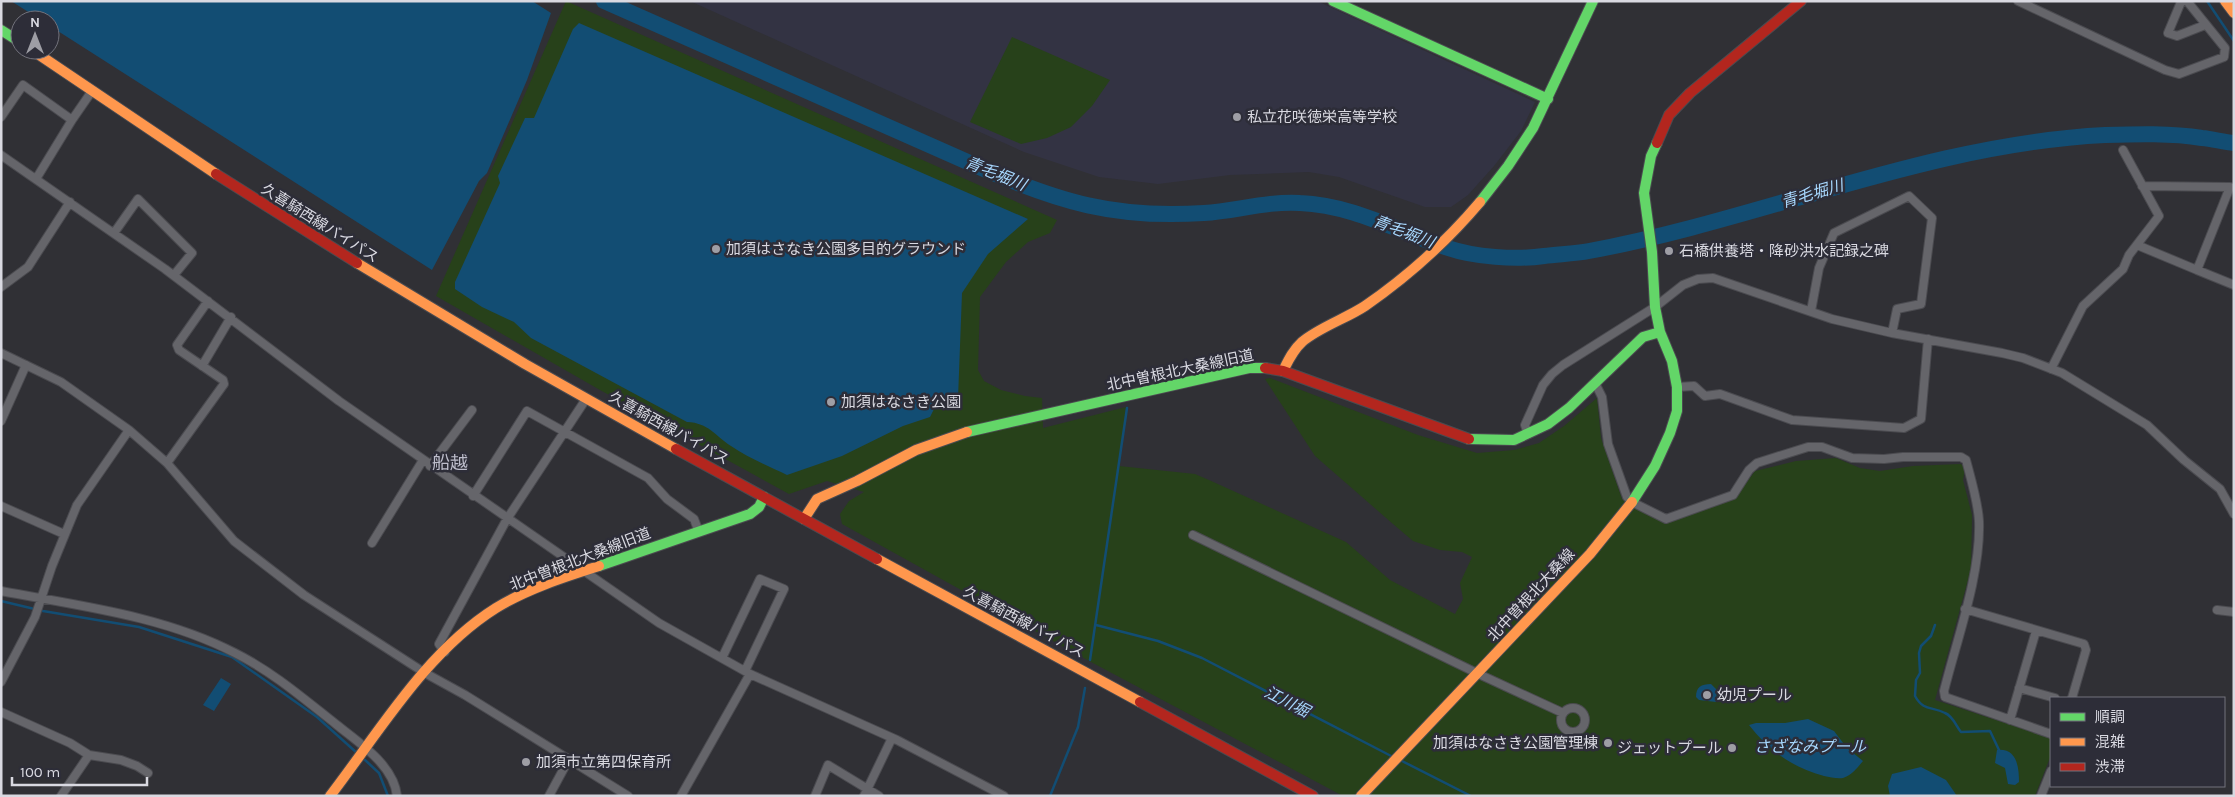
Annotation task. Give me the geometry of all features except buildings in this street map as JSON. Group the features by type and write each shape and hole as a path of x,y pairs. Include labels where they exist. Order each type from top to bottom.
{"main road":[{"path":"1333,1 1548,100"},
{"path":"1283,371 1290,357 1302,342 1365,306 1428,256 1463,222 1508,166 1548,100 1593,1"},
{"name":"北中曽根北大桑線","path":"1361,796 1590,554 1632,502 1655,466 1670,433 1677,411 1677,387 1672,361 1660,332 1654,307 1652,252 1644,193 1650,156 1669,115 1713,73 1801,1"},
{"path":"2225,1 2234,13"},
{"name":"久喜騎西線バイパス","path":"47,60 247,194 385,281 586,399 1313,796"},
{"name":"北中曽根北大桑線旧道","path":"804,519 817,499 836,488 857,481 916,450 976,429 1028,419 1249,368 1260,367 1283,371 1471,440 1514,440 1548,424 1595,383 1643,337 1660,332"},
{"name":"北中曽根北大桑線旧道","path":"330,796 424,673 460,636 494,610 532,590 581,571 750,514 759,507 764,497"}],"street":[{"path":"2018,1 2165,70 2179,74 2224,57 2225,48 2205,25 2184,3 2168,33 2177,36 2205,25"},
{"path":"1,118 23,85 72,120"},
{"path":"36,179 92,91"},
{"path":"2051,369 2084,306 2123,269 2137,244 2159,216 2123,150"},
{"path":"1,155 174,275 339,401 430,466 659,623 748,673 892,738 1004,796"},
{"path":"2142,186 2230,187 2197,270"},
{"path":"1811,311 1818,268 1834,233 1909,196 1932,218 1921,304 1896,309 1892,333"},
{"path":"114,233 138,199 192,253 174,275"},
{"path":"1,287 28,267 70,202"},
{"path":"2137,244 2234,285"},
{"path":"1528,434 1525,425 1530,410 1543,385 1552,374 1691,281 1713,278 1854,325 2002,353 2023,358 2051,369 2096,392 2147,424 2184,460 2220,489 2234,514"},
{"path":"167,464 224,384 223,380 179,350 178,345 208,301"},
{"path":"202,366 231,317"},
{"path":"1677,387 1694,386 1705,396 1720,394 1792,420 1904,428 1921,419 1928,339"},
{"path":"1,353 61,382 129,430 167,464 234,541 304,595 424,673 465,695 628,796"},
{"path":"1,421 26,365"},
{"path":"1595,383 1602,397 1608,444 1627,497 1632,502 1666,519 1733,494 1756,463 1808,446 1822,447 1852,458 1961,457 1966,460 1979,519 1974,573 1944,691 1945,697 2050,734"},
{"path":"445,652 439,644 507,519 586,399"},
{"path":"430,466 472,410"},
{"path":"473,496 526,412 565,431 648,478 667,500 694,518 699,532"},
{"path":"1,682 36,614 64,534 77,505 129,430"},
{"path":"372,542 423,460"},
{"path":"1,506 64,534"},
{"path":"1193,535 1562,713"},
{"path":"681,796 748,673 784,589 760,578 722,658"},
{"path":"1,591 41,601 174,627 227,649 289,685 367,749 388,773 395,784 397,796"},
{"path":"1965,609 2084,644 2086,647 2072,697"},
{"path":"2217,610 2234,612"},
{"path":"2010,720 2036,631"},
{"path":"2020,688 2052,697"},
{"path":"1,712 70,743 90,755 121,760 137,766 148,773"},
{"path":"864,796 892,738"},
{"path":"61,796 90,755"},
{"path":"549,796 569,759"},
{"path":"815,796 828,765 868,788 878,796"},
{"path":"2041,796 2050,774"}],"shaded area":[{"name":"私立花咲徳栄高等学校","path":"690,1 1317,1 1535,102 1521,131 1494,166 1468,195 1451,207 1425,207 1339,177 1309,172 1230,175 1158,184 1099,177 1024,152"}],"green space":[{"name":"加須はなさき公園","path":"566,1 1057,220 1050,233 1028,242 1006,262 980,297 978,370 984,381 1001,390 1042,398 1043,428 1126,407 1119,466 1195,474 1209,480 1346,542 1390,580 1455,614 1463,599 1460,583 1472,557 1462,552 1440,550 1413,541 1393,524 1315,456 1265,379 1270,378 1418,435 1477,453 1514,450 1539,443 1564,426 1597,398 1601,438 1622,499 1666,523 1735,498 1755,471 1796,461 1836,458 1860,468 1880,471 1913,466 1961,464 1965,469 1963,480 1972,515 1971,569 1935,700 2050,738 2050,758 2035,796 1343,796 1091,662 842,524 840,514 849,501 864,492 827,481 789,494 600,390 436,296"},
{"path":"1012,37 1110,80 1092,106 1071,127 1047,138 1021,144 970,122"}],"water":[{"path":"11,1 532,1 551,13 527,80 487,173 479,181 432,270 60,32 60,10 25,10"},
{"name":"加須はさなき公園多目的グラウンド","path":"579,23 1028,219 988,254 962,293 958,399 937,403 930,417 903,426 842,456 787,475 751,458 725,442 706,427 687,422 531,338 514,322 482,307 455,289 455,282 500,183 498,176 525,118 534,118 573,29"},
{"path":"221,678 231,684 214,711 203,705"},
{"name":"幼児プール","path":"1711,684 1717,690 1716,702 1699,700 1696,697 1698,688 1702,685"},
{"name":"さざなみプール","path":"1808,719 1834,731 1847,748 1863,761 1852,773 1843,778 1836,778 1813,773 1802,768 1773,750 1749,725 1756,723 1785,723"},
{"path":"1997,750 2009,752 2016,760 2019,782 2015,785 2008,784 2005,768 1995,763"},
{"name":"さざなみプール","path":"1921,767 1946,780 1957,796 1890,796 1888,786 1892,774"}],"waterway":[{"name":"青毛堀川","path":"604,1 979,167 1062,199 1115,210 1172,214 1216,212 1276,203 1320,205 1376,220 1458,251 1495,257 1521,258 1589,251 1718,221 1909,167 1974,152 2039,141 2105,135 2154,134 2190,136 2234,143"},
{"path":"2207,1 2234,41"},
{"path":"1090,660 1127,408"},
{"path":"1,601 43,611 139,627 232,657 317,717 357,753"},
{"name":"江川堀","path":"1096,625 1158,641 1202,658 1395,758"},
{"path":"1935,625 1931,636 1921,646 1919,653 1920,673 1916,680 1915,696 1925,707 1948,714 1961,732 1990,731 1999,750"},
{"path":"1050,796 1078,727 1085,688"},
{"path":"365,760 379,773 388,796"},
{"name":"江川堀","path":"1400,760 1471,796"}],"traffic: fast":[{"path":"1333,1 1548,99"},
{"path":"1480,202 1508,166 1533,128 1593,1"},
{"path":"1,30 10,36"},
{"path":"1632,502 1655,466 1670,433 1677,411 1677,387 1672,361 1660,332 1655,307 1652,252 1644,193 1651,156 1657,143"},
{"path":"1469,439 1514,440 1548,424 1569,408 1643,337 1660,332"},
{"path":"967,432 1249,368 1265,368"},
{"path":"599,566 750,514 759,507 764,497"}],"traffic: slow":[{"path":"2225,1 2234,13"},
{"path":"47,60 216,174"},
{"path":"1283,371 1293,352 1302,342 1316,332 1365,306 1396,283 1426,258 1480,202"},
{"path":"357,263 525,364 676,449"},
{"path":"804,519 817,499 857,481 916,450 967,432"},
{"path":"1361,796 1590,554 1632,502"},
{"path":"877,559 1140,702"},
{"path":"330,796 406,694 426,670 471,626 496,608 520,595 559,579 599,566"}],"traffic: jam":[{"path":"1657,143 1669,115 1690,93 1801,1"},
{"path":"216,174 357,263"},
{"path":"1265,368 1283,371 1469,439"},
{"path":"676,449 877,559"},
{"path":"1140,702 1313,796"}],"place":[{"name":"私立花咲徳栄高等学校","path":"1237,117"},
{"name":"加須はさなき公園多目的グラウンド","path":"716,249"},
{"name":"石橋供養塔・降砂洪水記録之碑","path":"1669,251"},
{"name":"加須はなさき公園","path":"831,402"},
{"name":"幼児プール","path":"1707,695"},
{"name":"加須はなさき公園管理棟","path":"1608,743"},
{"name":"ジェットプール","path":"1732,748"},
{"name":"加須市立第四保育所","path":"526,762"}],"district":[{"name":"船越","path":"450,463"}]}
